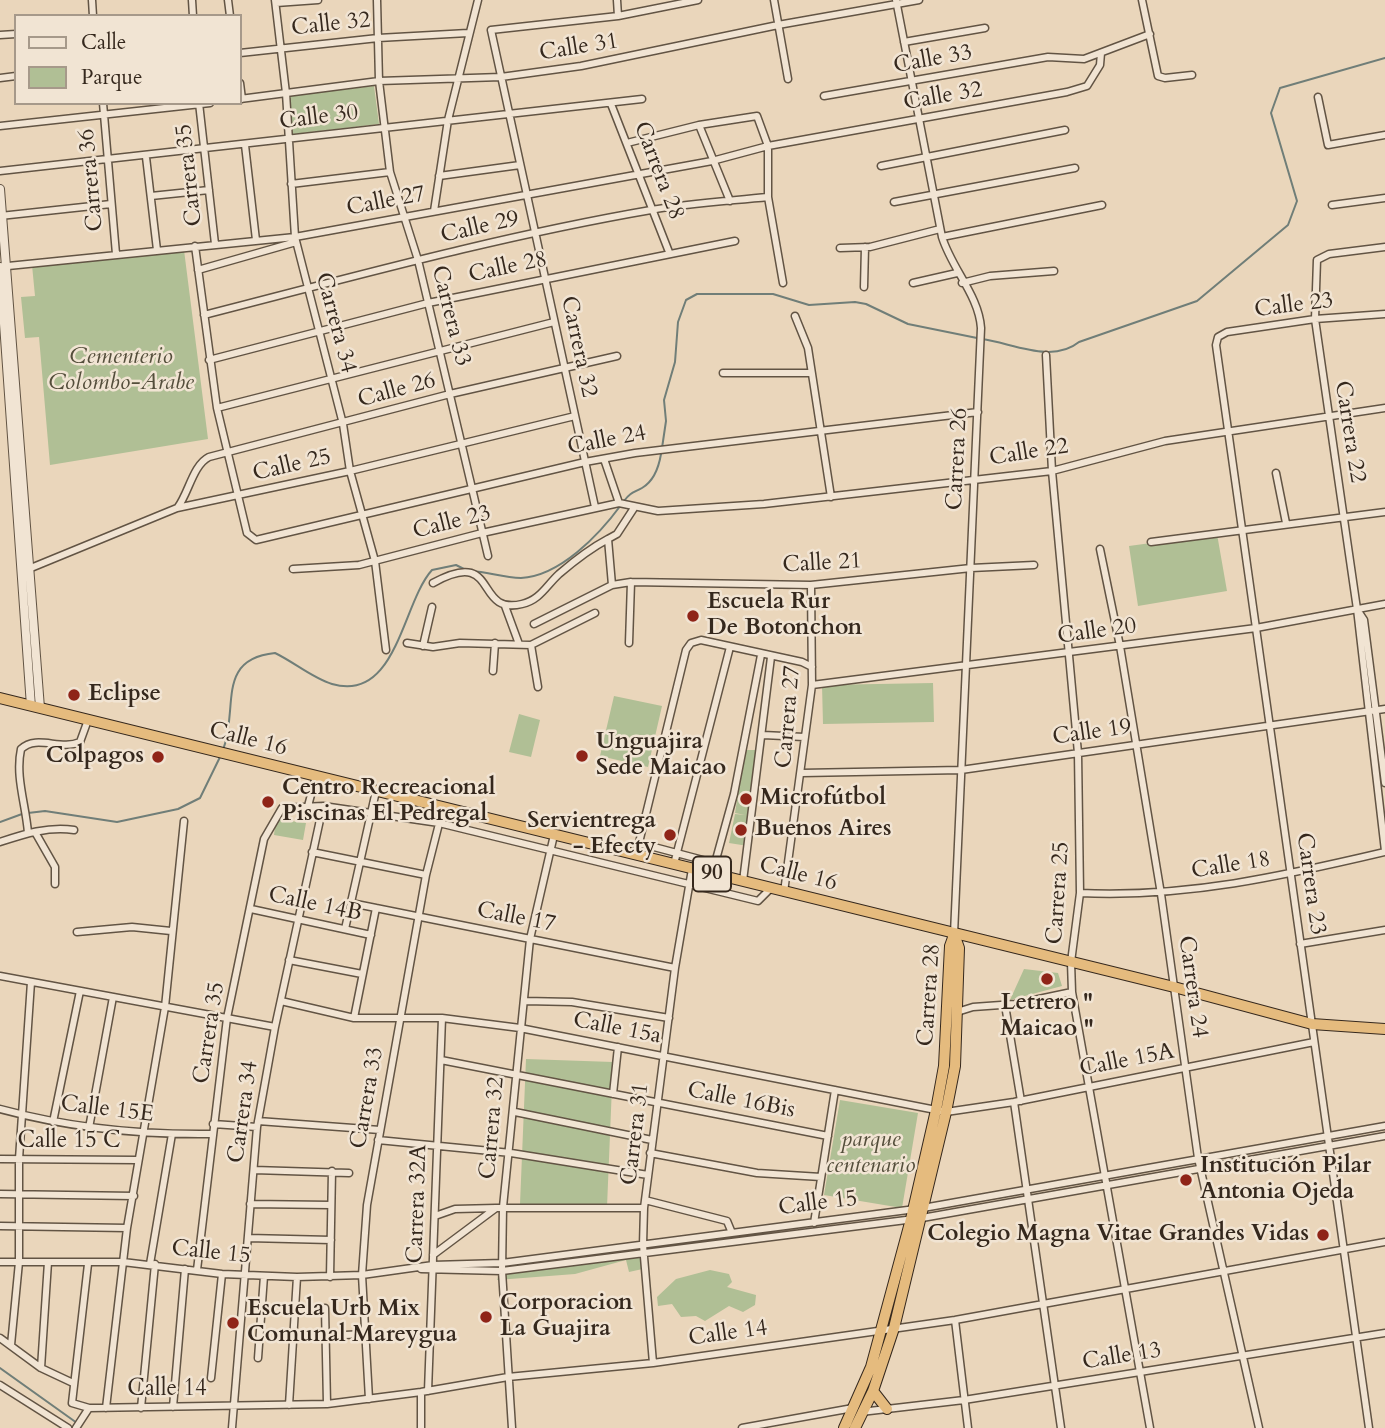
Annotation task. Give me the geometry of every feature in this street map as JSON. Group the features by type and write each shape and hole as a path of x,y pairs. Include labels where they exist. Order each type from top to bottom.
{"highway":[{"name":"90","path":"0,698 36,707"},
{"name":"Calle 16","path":"36,707 636,855 676,859 692,869 713,869 743,881 784,892 1174,987 1312,1024 1385,1030"},
{"name":"Carrera 28","path":"855,1428 873,1391 894,1328 917,1214 941,1111 955,1066 959,948 954,934"},
{"name":"Carrera 28","path":"941,1111 950,946 954,934"},
{"name":"Carrera 28","path":"844,1428 871,1367 879,1330 917,1214"},
{"path":"873,1391 887,1409"}],"street":[{"path":"275,1 318,0"},
{"name":"Carrera 33","path":"377,0 379,81 390,172 418,260 464,443 488,556"},
{"path":"434,211 448,120 478,0"},
{"path":"617,0 618,16 698,0"},
{"path":"774,0 788,79"},
{"name":"Calle 31","path":"242,99 379,81 501,77 640,55 778,25 919,0"},
{"path":"1142,0 1158,76 1165,78 1192,75"},
{"name":"Carrera 34","path":"275,1 286,93 296,240 343,424 361,517 375,561 386,650"},
{"name":"Carrera 26","path":"896,2 942,237 962,283 980,310 981,345 954,934"},
{"name":"Carrera 32","path":"595,508 491,30 618,16"},
{"path":"904,42 985,27"},
{"name":"Calle 32","path":"242,53 378,37 468,33"},
{"name":"Calle 33","path":"824,96 912,83 1048,57 1084,60 1150,34"},
{"name":"Calle 32","path":"768,146 1087,86 1100,65 1101,53"},
{"path":"1318,97 1328,145 1385,135"},
{"name":"Calle 30","path":"0,171 146,157 642,99"},
{"name":"Carrera 28","path":"611,104 669,252"},
{"name":"Carrera 36","path":"103,105 116,254"},
{"path":"0,126 188,105"},
{"name":"Carrera 35","path":"199,105 215,244"},
{"path":"627,143 699,125 757,116 768,146 768,197 783,283"},
{"path":"699,125 730,201"},
{"path":"881,166 1065,130"},
{"path":"244,145 256,240"},
{"name":"Calle 27","path":"4,267 256,240 296,240 403,216 712,160 768,146"},
{"path":"146,157 157,250"},
{"path":"439,176 520,165"},
{"path":"894,202 934,197 1075,168"},
{"path":"291,184 390,172"},
{"path":"0,189 36,707"},
{"path":"151,196 209,190"},
{"name":"Calle 29","path":"204,315 535,233 653,210 768,197"},
{"path":"1332,205 1385,198"},
{"path":"1,216 111,204"},
{"path":"942,237 1102,205"},
{"path":"840,248 865,247 940,229"},
{"path":"198,270 296,240"},
{"name":"Calle 28","path":"209,360 428,303 669,252 735,241"},
{"path":"195,246 209,360 238,496"},
{"path":"864,287 865,247"},
{"name":"Carrera 22","path":"1385,247 1329,254 1317,260 1315,319 1372,711 1385,783"},
{"path":"962,283 990,276 1054,271"},
{"path":"912,283 957,273"},
{"name":"Calle 23","path":"1216,345 1218,337 1227,332 1315,319 1385,314"},
{"path":"795,316 808,348 818,431 831,497"},
{"path":"218,408 554,322"},
{"name":"Carrera 23","path":"1216,345 1369,1428"},
{"name":"Carrera 25","path":"1046,355 1052,471 1071,653 1078,753 1080,893 1071,962 1072,992 1150,1428"},
{"name":"Calle 26","path":"177,508 187,494 200,464 209,457 450,394 617,356"},
{"path":"723,373 810,373"},
{"name":"Calle 22","path":"619,503 659,511 831,497 1052,471 1165,441 1385,408"},
{"name":"Calle 24","path":"238,496 249,537 256,540 604,458 677,446 978,412"},
{"name":"Calle 25","path":"27,569 177,508 350,471 575,416"},
{"path":"604,458 619,503"},
{"path":"1276,472 1286,523"},
{"name":"Calle 23","path":"293,569 343,568 482,533 619,503"},
{"path":"505,606 538,597 560,573 617,534 634,508"},
{"path":"1151,542 1385,512"},
{"path":"608,539 612,585"},
{"name":"Carrera 24","path":"1100,549 1120,646 1161,894 1198,1158 1259,1428"},
{"name":"Calle 21","path":"534,624 612,585 631,582 811,585 971,568 1034,565"},
{"path":"433,583 451,573 467,570 482,578 492,599 505,606 519,644"},
{"path":"629,643 631,582"},
{"name":"Carrera 27","path":"784,892 802,773 811,685 811,585"},
{"name":"Calle 20","path":"811,685 1256,628 1385,604"},
{"path":"423,646 432,607"},
{"path":"407,643 423,646 495,643 531,645 595,613"},
{"path":"636,855 686,650 691,643 701,640 802,662 812,667"},
{"path":"493,671 495,643"},
{"path":"531,645 538,687"},
{"path":"676,859 730,647"},
{"path":"713,869 734,794 761,655"},
{"path":"743,881 771,657"},
{"name":"Calle 19","path":"802,773 961,770 1385,709"},
{"name":"Carrera 22","path":"1372,711 1385,852"},
{"path":"55,884 55,867 32,832 20,793 21,749 33,741 73,745 80,742 88,720"},
{"path":"763,735 804,737"},
{"path":"316,776 308,806 439,823 758,901 771,888"},
{"path":"345,929 376,791"},
{"name":"Carrera 35","path":"197,1270 227,1018 264,839 282,808 308,806"},
{"name":"Carrera 34","path":"232,1428 258,1124 275,1027 323,806"},
{"name":"Carrera 33","path":"369,1399 362,1275 367,1205 418,916 443,808"},
{"path":"106,1408 127,1227 165,1007 184,821"},
{"path":"0,842 32,832 74,830"},
{"name":"Carrera 32","path":"512,1428 500,1208 511,1153 515,1075 530,939 554,835"},
{"name":"Calle 16","path":"639,843 676,859 713,869"},
{"path":"312,852 426,875"},
{"name":"Calle 18","path":"1080,893 1161,894 1290,874 1385,852"},
{"name":"Carrera 31","path":"653,1363 643,1245 645,1204 675,968 692,869"},
{"name":"Calle 17","path":"351,903 675,968"},
{"path":"354,1018 376,908"},
{"name":"Calle 14B","path":"251,909 370,935"},
{"path":"77,932 132,927 172,930"},
{"path":"1300,944 1385,930"},
{"path":"289,960 362,974"},
{"path":"0,976 275,1027"},
{"path":"10,1346 19,1262 22,1194 19,1159 32,982"},
{"path":"53,1122 80,991"},
{"path":"957,1013 973,1007 1005,1006 1072,992"},
{"path":"89,1128 113,997"},
{"name":"Calle 15a","path":"281,1001 354,1018 442,1018 520,1028 941,1111"},
{"path":"525,1001 572,1002 669,1018"},
{"path":"1005,1006 1027,1198 1061,1428"},
{"name":"Carrera 32A","path":"421,1428 433,1268 442,1018"},
{"name":"Calle 15A","path":"941,1111 1017,1101 1314,1042"},
{"path":"613,1094 618,1047"},
{"name":"Calle 16Bis","path":"441,1060 828,1136"},
{"path":"814,1223 835,1090"},
{"name":"Calle 15E","path":"0,1109 89,1128 142,1133 212,1133"},
{"path":"515,1112 652,1140"},
{"path":"213,1124 380,1130"},
{"name":"Calle 15","path":"502,1267 732,1233 917,1214 1026,1189 1385,1126"},
{"path":"141,1408 153,1264 172,1134"},
{"name":"Calle 15","path":"0,1262 123,1262 222,1274 297,1277 362,1275 433,1268 502,1267 644,1253 1027,1198 1385,1136"},
{"path":"379,1140 511,1153 648,1175"},
{"path":"650,1153 757,1174 821,1177"},
{"name":"Calle 15 C","path":"0,1159 137,1160"},
{"path":"254,1170 349,1173"},
{"path":"330,1276 332,1171"},
{"path":"0,1194 134,1196"},
{"path":"250,1204 331,1205"},
{"path":"435,1216 455,1209 645,1204 727,1221 732,1233"},
{"path":"433,1255 500,1208"},
{"path":"0,1226 127,1227"},
{"path":"248,1238 331,1240"},
{"name":"Calle 14","path":"73,1383 72,1403 89,1408 327,1404 424,1392 508,1377 653,1363 955,1320 1385,1242"},
{"path":"41,1368 48,1262"},
{"path":"0,1338 41,1368 73,1383 88,1264"},
{"path":"173,1407 185,1269"},
{"path":"211,1378 222,1274"},
{"path":"258,1358 264,1276"},
{"path":"289,1405 297,1277"},
{"path":"325,1308 327,1404"},
{"path":"955,1320 968,1428"},
{"name":"Calle 13","path":"742,1428 852,1408 858,1412 964,1400 1385,1333"},
{"path":"326,1336 364,1334"},
{"path":"0,1397 1,1386 68,1428"},
{"path":"76,1428 89,1408"}],"green space":[{"path":"374,86 379,124 293,134 288,96"},
{"name":"Cementerio Colombo-Arabe","path":"184,250 208,439 50,465 39,337 25,338 21,297 35,296 32,265"},
{"path":"1217,534 1227,591 1138,606 1129,546"},
{"path":"933,683 934,722 823,724 822,685"},
{"path":"614,696 662,706 648,767 600,756"},
{"path":"519,714 540,720 531,757 509,752"},
{"path":"745,750 757,750 748,846 729,843 735,814 745,815 735,813"},
{"path":"276,819 306,823 303,840 274,835"},
{"path":"1024,969 1058,973 1062,986 1010,1000"},
{"path":"526,1059 613,1062 607,1207 520,1204"},
{"name":"parque centenario","path":"840,1100 918,1113 902,1208 824,1195"},
{"path":"641,1248 647,1268 629,1272 626,1260 575,1274 497,1280 501,1267"},
{"path":"710,1270 729,1274 732,1282 727,1287 756,1295 755,1305 743,1312 729,1306 705,1321 696,1316 681,1317 672,1304 658,1306 657,1297 676,1279"}],"waterway":[{"path":"982,339 1044,352 1057,351 1197,301 1288,225 1297,201 1271,113 1280,88 1385,58"},
{"path":"662,448 666,421 664,400 675,362 678,322 686,300 697,294 773,294 809,305 855,302 866,304 908,324 977,338"},
{"path":"624,501 650,481 661,454"},
{"path":"472,571 521,578 550,570 590,541 621,505"},
{"path":"223,750 232,688 244,665 256,657 275,653 332,684 354,686 371,679 384,665 395,646 422,585 432,570 456,565 466,570"},
{"path":"28,813 45,811 117,822 178,809 200,798 221,755"},
{"path":"0,822 22,814"},
{"path":"0,1368 77,1423"}],"place":[{"name":"Escuela Rur De Botonchon","path":"693,616"},
{"name":"Eclipse","path":"74,695"},
{"name":"Unguajira Sede Maicao","path":"582,756"},
{"name":"Colpagos","path":"158,757"},
{"name":"Microfútbol","path":"746,799"},
{"name":"Centro Recreacional Piscinas El Pedregal","path":"268,802"},
{"name":"Buenos Aires","path":"741,830"},
{"name":"Servientrega - Efecty","path":"670,835"},
{"name":"Letrero \" Maicao \"","path":"1047,979"},
{"name":"Institución Pilar Antonia Ojeda","path":"1186,1180"},
{"name":"Colegio Magna Vitae Grandes Vidas","path":"1323,1235"},
{"name":"Corporacion La Guajira","path":"486,1317"},
{"name":"Escuela Urb Mix Comunal Mareygua","path":"233,1323"}]}
